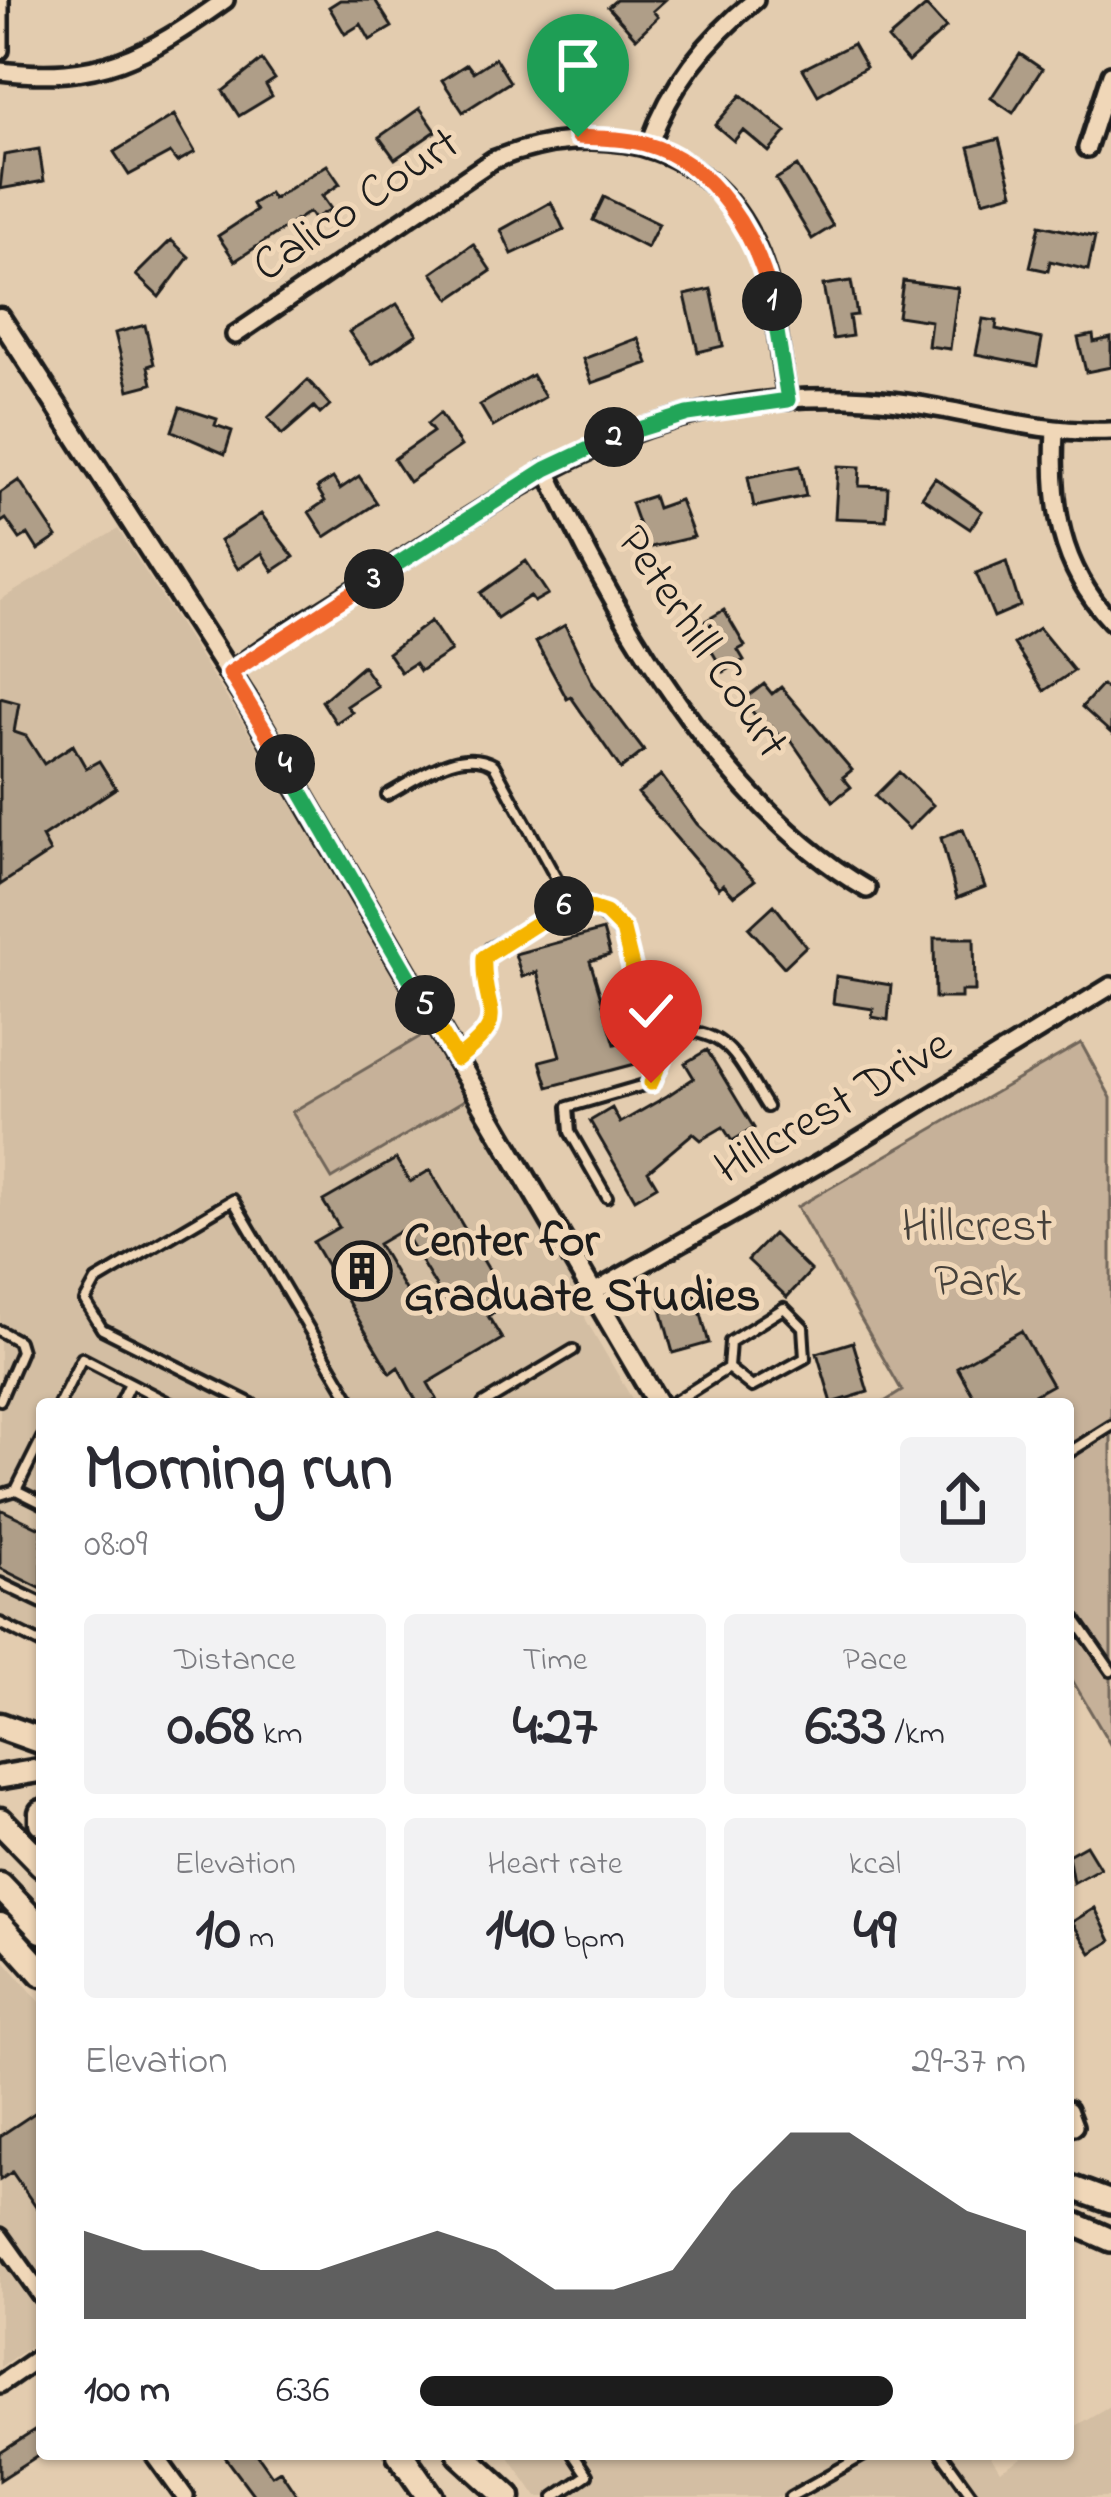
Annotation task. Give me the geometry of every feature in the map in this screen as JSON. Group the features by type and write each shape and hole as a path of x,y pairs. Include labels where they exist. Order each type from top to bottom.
{"main road":[{"path":"0,1726 36,1739"},
{"path":"0,1778 36,1771"},
{"path":"0,1821 36,1858"},
{"path":"0,1886 36,1924"},
{"path":"0,1926 36,1966"},
{"path":"1074,2188 1111,2203"},
{"path":"1074,2225 1111,2240"},
{"path":"404,2460 430,2497"},
{"path":"468,2460 513,2497"},
{"path":"491,2460 513,2497"}],"street":[{"path":"0,70 85,74 122,63 225,0"},
{"path":"649,145 679,79 718,31 755,0"},
{"path":"0,2 0,50"},
{"path":"1088,148 1111,74"},
{"name":"Calico Court","path":"235,335 494,160 536,143 578,137 649,145 714,189 752,239 772,302 788,400"},
{"path":"0,318 230,673 655,1398"},
{"path":"230,673 546,469 622,434 688,414 788,400 916,404 1055,431 1111,431"},
{"path":"1055,431 1054,507 1064,549 1086,591 1111,621"},
{"name":"Peterhill Court","path":"546,469 611,590 694,720 779,822 808,850 867,889"},
{"name":"Hillcrest Drive","path":"594,1292 840,1152 1111,986"},
{"path":"0,2237 36,2288"},
{"path":"0,2384 36,2359"},
{"path":"158,2460 185,2497"}],"lane":[{"path":"387,794 462,757 481,758 494,765 568,900 606,913 623,930 640,999 661,1030 663,1055 651,1083 629,1094 609,1094 568,1107 570,1132 607,1196"},
{"path":"457,1059 488,1034 494,1017 483,980 484,957 490,948 560,912 568,900"},
{"path":"661,1030 696,1028 726,1042 767,1107"},
{"path":"240,1398 102,1329 85,1301 96,1281 233,1200 349,1398"},
{"path":"784,1308 803,1327 805,1358 788,1368 752,1387 728,1368 730,1342 784,1308"},
{"path":"0,1331 18,1341 21,1352 0,1400"},
{"path":"493,1398 573,1350"},
{"path":"62,1398 82,1358 159,1398"},
{"path":"680,1398 728,1368"},
{"path":"123,1398 130,1383"},
{"path":"1074,1449 1111,1426"},
{"path":"16,1490 36,1450"},
{"path":"0,1495 16,1490 36,1500"},
{"path":"0,1583 36,1600"},
{"path":"1074,1618 1111,1670"},
{"path":"0,1623 36,1641"},
{"path":"555,2497 587,2475 577,2460"},
{"path":"790,2497 855,2460"},
{"path":"946,2460 974,2497"}],"shaded area":[{"path":"118,529 244,725 428,1032 292,1112 333,1179 466,1099 579,1294 586,1320 632,1398 36,1398 36,1635 0,1617 0,600"},
{"path":"0,1956 36,1997 36,2342 0,2367"},
{"path":"1111,2405 1111,2497 537,2497 511,2460 993,2460 1000,2471 1019,2460 1074,2460 1074,2427"}],"green space":[{"path":"428,1032 466,1099 332,1179 292,1112"},
{"name":"Hillcrest Park","path":"1081,1043 1111,1098 1111,1746 1074,1683 1074,1398 891,1398 902,1391 797,1207"}],"building":[{"path":"340,0 375,0 392,27 370,40 361,24 345,34 329,7"},
{"path":"616,0 665,0 653,11 658,17 636,38 608,7"},
{"path":"926,6 946,28 908,62 888,39"},
{"path":"853,44 866,67 818,95 803,69"},
{"path":"604,48 610,74 558,86 552,60"},
{"path":"1020,54 1042,69 1013,113 991,98"},
{"path":"495,58 510,82 463,112 442,80 467,64 473,72"},
{"path":"262,60 275,79 266,85 272,96 239,116 223,91"},
{"path":"741,95 786,132 769,152 743,130 734,141 715,125"},
{"path":"420,108 436,131 395,159 379,137"},
{"path":"174,115 195,152 177,162 170,153 129,175 114,152"},
{"path":"999,139 1013,193 983,201 969,147"},
{"path":"39,149 44,181 0,189 4,155"},
{"path":"327,165 340,184 322,196 331,209 314,219 309,212 235,261 218,236 256,211 252,204 269,193 273,199"},
{"path":"797,166 833,226 812,239 776,179"},
{"path":"604,197 659,224 647,248 593,220"},
{"path":"551,202 564,230 512,254 501,230"},
{"path":"1040,225 1095,237 1088,270 1050,261 1048,271 1030,267"},
{"path":"171,240 189,257 159,297 136,275"},
{"path":"473,244 491,271 450,299 432,273"},
{"path":"851,281 857,315 849,316 852,336 833,339 823,285"},
{"path":"903,281 958,288 950,349 928,346 931,321 898,316"},
{"path":"711,289 723,346 698,352 685,295"},
{"path":"397,304 417,334 372,364 349,332"},
{"path":"983,319 997,321 996,329 1042,339 1037,366 976,354"},
{"path":"145,325 154,364 148,366 152,384 129,390 115,333"},
{"path":"1093,335 1094,342 1111,338 1111,367 1086,372 1078,338"},
{"path":"638,338 648,363 592,383 583,359"},
{"path":"532,375 545,397 493,427 480,405"},
{"path":"308,380 330,405 320,414 314,407 282,435 268,418"},
{"path":"180,407 217,419 215,425 232,431 225,454 172,431"},
{"path":"440,413 461,446 409,482 394,459 433,432 427,424"},
{"path":"800,466 806,496 754,507 748,477"},
{"path":"838,466 860,467 859,486 888,487 886,520 835,518"},
{"path":"359,476 377,503 325,537 309,512 325,501 317,488 333,478 340,489"},
{"path":"935,478 982,511 970,529 922,497"},
{"path":"19,480 57,537 38,550 28,534 20,539 6,519 0,523 0,493"},
{"path":"653,496 657,508 680,500 694,537 647,548 631,503"},
{"path":"261,514 294,557 273,571 262,553 238,569 220,541"},
{"path":"526,561 548,594 534,602 530,596 497,618 481,593"},
{"path":"1006,561 1020,606 994,617 976,573"},
{"path":"724,610 745,646 738,650 744,660 724,672 697,626"},
{"path":"431,621 451,651 420,671 415,663 401,672 388,653"},
{"path":"565,625 593,684 644,751 621,769 571,697 567,699 536,642"},
{"path":"1039,628 1074,671 1044,691 1014,644"},
{"path":"363,666 377,686 347,706 352,712 336,723 322,701"},
{"path":"764,684 772,694 781,687 852,770 843,777 851,787 833,801 788,736 783,741 772,727 767,730 743,700"},
{"path":"1102,685 1111,693 1111,733 1082,707"},
{"path":"0,698 19,703 14,732 26,736 44,764 73,745 86,768 99,761 116,788 42,837 50,852 0,885"},
{"path":"899,772 933,805 909,829 875,796"},
{"path":"661,775 697,824 755,880 734,896 723,884 719,888 638,793"},
{"path":"963,829 985,887 957,898 941,838"},
{"path":"774,905 806,946 784,967 749,928"},
{"path":"603,930 610,955 590,961 615,1044 628,1040 635,1064 548,1087 540,1061 560,1056 537,972 522,977 515,954"},
{"path":"934,938 974,938 975,991 961,991 961,998 935,998"},
{"path":"836,976 891,985 888,1020 872,1017 873,1009 833,1003"},
{"path":"707,1050 754,1128 732,1141 723,1127 701,1140 693,1133 648,1171 657,1186 635,1199 590,1121 612,1108 620,1123 667,1096 694,1078 685,1063"},
{"name":"Center for Graduate Studies","path":"396,1159 410,1182 430,1170 509,1304 488,1316 502,1339 428,1383 436,1398 415,1398 398,1367 390,1373 313,1242 339,1227 323,1201","holes":["402,1230 443,1298 418,1312 378,1244"]},
{"path":"773,1234 811,1271 787,1297 748,1260"},
{"path":"695,1292 709,1343 673,1353 659,1302"},
{"path":"1021,1331 1052,1385 1029,1398 975,1398 957,1367"},
{"path":"853,1342 868,1392 830,1398 817,1353"},
{"path":"0,1509 36,1526 36,1586 0,1568"},
{"path":"1086,1845 1100,1868 1074,1882 1074,1852"},
{"path":"1095,1908 1111,1941 1091,1953 1074,1921"},
{"path":"36,2112 36,2207 12,2172 0,2180 0,2136"},
{"path":"36,2430 36,2457 0,2480 0,2453"},
{"path":"227,2460 261,2460 272,2475 280,2470 298,2497 255,2497"}],"place":[{"name":"Center for Graduate Studies","path":"362,1271"}],"route":[{"path":"578,137 649,145 691,170 733,209 765,271 788,400 688,414 574,455 467,518 230,673 457,1059 488,1034 494,1017 483,980 484,957 490,948 560,912 568,900 606,913 623,930 640,999 661,1030 663,1055 651,1083"}]}
